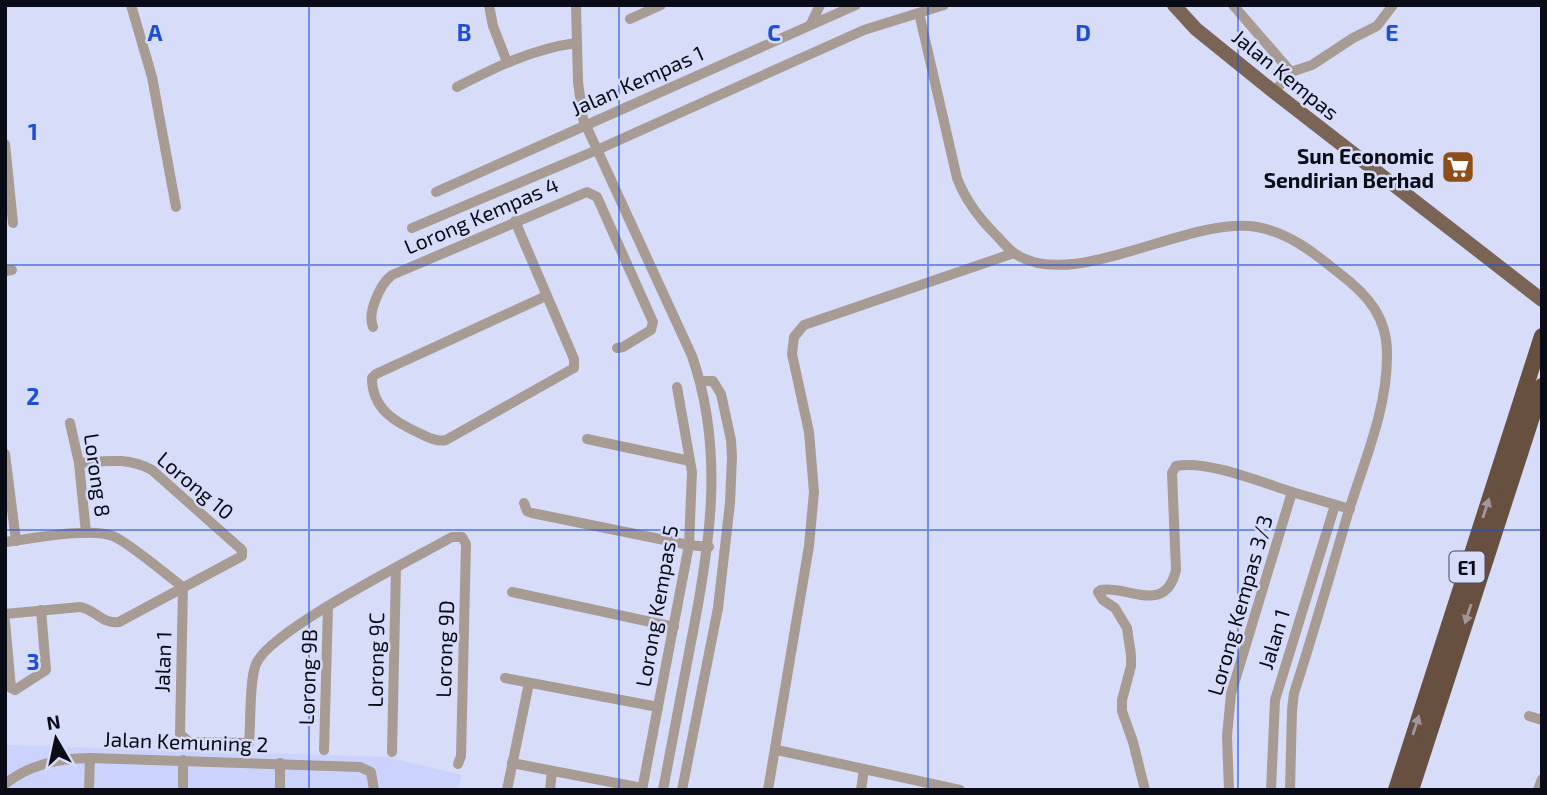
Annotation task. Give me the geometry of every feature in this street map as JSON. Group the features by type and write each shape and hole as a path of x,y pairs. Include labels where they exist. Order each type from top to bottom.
{"highway":[{"name":"E1","path":"1395,790 1541,340"},
{"name":"E1","path":"1411,790 1542,386"}],"main road":[{"name":"Jalan Kempas","path":"1174,5 1196,29 1274,92 1465,243 1542,300"}],"street":[{"path":"131,5 152,77 176,207"},
{"path":"489,5 493,26 506,62"},
{"path":"576,5 579,95 585,124 692,356 700,381 712,449 709,547 663,790"},
{"path":"629,19 661,5"},
{"path":"811,24 820,5"},
{"name":"Jalan Kempas 1","path":"436,192 856,5"},
{"path":"412,228 597,150 864,30 944,5"},
{"path":"1233,5 1291,72"},
{"path":"1274,92 1291,72 1312,65 1377,26 1393,5"},
{"path":"919,13 957,178 973,208 1014,253 1056,265 1108,256 1218,227 1256,227 1302,244 1366,294 1380,316 1386,338 1384,391 1365,464 1294,693 1290,790"},
{"path":"457,87 506,62 540,50 576,43"},
{"path":"5,144 13,223"},
{"name":"Lorong Kempas 4","path":"373,327 370,320 388,278 587,192 597,197 653,326 623,347 617,348"},
{"path":"515,221 574,359 572,372 446,440 431,439 394,422 387,415 377,397 372,378 376,374 546,296"},
{"path":"615,239 634,232"},
{"path":"768,790 777,750 809,546 814,492 809,432 792,354 794,337 804,325 1014,253"},
{"path":"682,790 718,608 732,473 731,440 721,394 713,381 700,381"},
{"name":"Lorong Kempas 5","path":"642,789 689,545 692,494 690,461 677,387"},
{"name":"Lorong 8","path":"70,423 79,463 86,533"},
{"path":"587,439 690,461"},
{"path":"5,454 11,541 86,533 114,536 183,587 114,624 86,607 5,614"},
{"name":"Lorong 10","path":"79,463 124,460 140,463 152,470 242,550 242,556 183,587"},
{"path":"1145,790 1122,711 1122,700 1131,666 1129,639 1122,617 1098,592 1112,589 1140,597 1151,596 1166,589 1174,579 1176,570 1172,473 1175,466 1221,470 1292,492"},
{"name":"Lorong Kempas 3/3","path":"1229,790 1227,736 1231,694 1292,492 1350,509"},
{"path":"524,503 527,511 532,513 709,547"},
{"name":"Jalan 1","path":"1271,790 1275,700 1335,505"},
{"name":"Lorong 9D","path":"396,568 452,537 462,537 466,544 461,756 458,764"},
{"path":"328,606 396,568"},
{"name":"Lorong 9C","path":"392,752 396,568"},
{"name":"Jalan 1","path":"183,587 180,730 182,738 189,742 250,743 254,671 258,659 292,629 328,606"},
{"path":"512,592 674,627"},
{"name":"Lorong 9B","path":"324,750 328,606"},
{"path":"5,621 12,690 46,670 41,610"},
{"path":"505,678 658,707"},
{"path":"507,790 529,683"},
{"path":"1529,716 1542,720"},
{"path":"777,750 960,790"},
{"path":"89,790 90,758"},
{"name":"Jalan Kemuning 2","path":"5,784 41,764 90,758 360,766 370,772 374,790"},
{"path":"183,760 183,790"},
{"path":"512,763 642,789"},
{"path":"280,764 280,790"},
{"path":"861,790 864,769"},
{"path":"550,790 552,771"},
{"path":"1538,790 1542,779"}],"shaded area":[{"path":"5,745 387,757 462,775 458,790 5,790"}],"place":[{"name":"Sun Economic Sendirian Berhad","path":"1458,167"}]}
